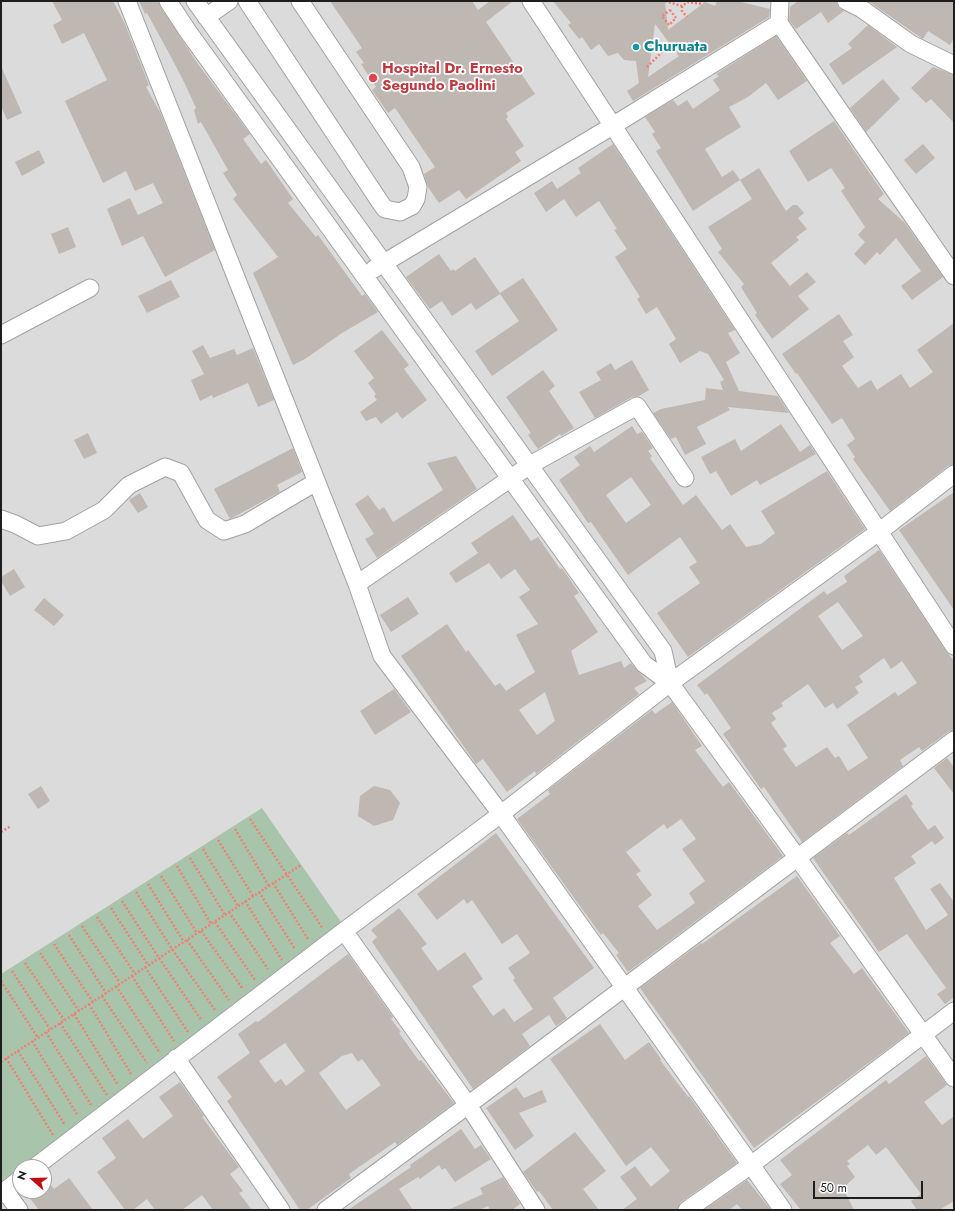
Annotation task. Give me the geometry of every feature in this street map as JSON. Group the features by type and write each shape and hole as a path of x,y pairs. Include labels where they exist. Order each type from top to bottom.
{"street":[{"path":"127,1 357,584 382,656 501,814 783,1210"},
{"path":"168,1 191,37 644,664 670,683 797,857 954,1078"},
{"path":"195,1 663,651 670,683"},
{"path":"206,17 229,1"},
{"path":"247,1 380,202 385,208 400,212 412,206 416,199 418,187 411,167 300,1"},
{"path":"532,1 954,646"},
{"path":"780,1 779,23 954,276"},
{"path":"846,1 862,9 911,44 954,65"},
{"path":"364,275 614,125 779,23"},
{"path":"1,335 90,288"},
{"path":"357,584 530,465 637,406 685,478"},
{"path":"1,519 15,524 38,536 66,531 104,510 129,485 165,467 181,473 207,520 224,531 245,524 316,482"},
{"path":"44,1159 171,1052 344,931 501,814 670,683 880,531 954,474"},
{"path":"326,1210 954,740"},
{"path":"344,931 468,1105 536,1210"},
{"path":"687,1210 751,1165 954,1011"},
{"path":"171,1052 281,1210"},
{"path":"12,1185 3,1192 19,1210"}],"path":[{"path":"665,1 682,6"},
{"path":"682,6 688,2 703,4"},
{"path":"682,6 682,11 686,17"},
{"path":"670,10 676,18 673,21 669,25 662,16 670,10"},
{"path":"673,21 677,23"},
{"path":"647,67 670,44"},
{"path":"250,819 324,931"},
{"path":"1,832 11,826"},
{"path":"235,829 269,886"},
{"path":"218,840 253,896"},
{"path":"203,849 238,906"},
{"path":"190,858 225,915"},
{"path":"1,1062 301,865"},
{"path":"176,866 211,924"},
{"path":"161,876 197,933"},
{"path":"273,883 310,942"},
{"path":"148,884 184,942"},
{"path":"136,892 172,949 217,1012"},
{"path":"259,892 297,952"},
{"path":"122,901 203,1023"},
{"path":"245,901 284,962"},
{"path":"111,908 148,965"},
{"path":"230,912 270,972"},
{"path":"97,917 135,974"},
{"path":"215,922 257,982"},
{"path":"82,926 120,983"},
{"path":"201,931 244,991"},
{"path":"68,935 106,993"},
{"path":"188,940 230,1002"},
{"path":"54,944 93,1002"},
{"path":"40,953 79,1011"},
{"path":"25,963 64,1020"},
{"path":"145,967 189,1034"},
{"path":"12,971 50,1029"},
{"path":"132,976 171,1052"},
{"path":"1,981 38,1038"},
{"path":"116,986 171,1052"},
{"path":"102,996 148,1065"},
{"path":"89,1004 133,1076"},
{"path":"74,1014 120,1086"},
{"path":"60,1023 107,1096"},
{"path":"46,1032 93,1107"},
{"path":"32,1041 78,1118"},
{"path":"18,1051 66,1127"},
{"path":"6,1058 53,1136"}],"shaded area":[{"path":"1,1 954,1 954,1210 1,1210"}],"green space":[{"path":"262,808 341,922 31,1159 12,1159 12,1174 1,1182 1,974"}],"building":[{"path":"52,1 113,1 125,24 149,85 146,87 161,114 215,250 165,277 143,236 122,246 107,209 130,198 138,215 163,203 153,183 135,191 126,171 103,183 65,101 107,80 84,33 62,44 53,25 62,20"},
{"path":"139,1 158,1 198,64 250,134 243,139 261,164 266,160 293,199 288,203 316,237 318,235 362,296 365,294 378,312 342,333 305,359 293,365 253,273 278,257 233,199 237,195 223,173 228,170 201,122 198,124 194,110 196,108 185,84"},
{"path":"330,1 472,1 478,10 490,1 513,1 486,22 535,94 506,113 508,117 506,119 524,146 515,152 521,161 466,199 459,190 439,203 428,187 424,174 435,167 395,108 388,113 372,90 376,87 361,64 364,63 356,52 362,48"},
{"path":"553,1 665,1 668,30 705,2 715,6 717,1 737,1 770,9 769,17 633,101 627,91 639,83 636,61 624,60 618,53 608,56 599,44 591,50 582,37 579,39 568,25 571,23","holes":["655,24 679,56 648,77"]},
{"path":"798,1 836,1 838,7 844,11 828,23 821,12 796,29 789,20 790,7"},
{"path":"868,1 954,1 954,38 950,45 928,31 923,39"},
{"path":"868,25 897,47 843,85 829,64 852,48 848,44"},
{"path":"776,36 807,81 778,100 766,83 748,97 729,107 741,127 705,149 722,177 733,170 740,180 693,211 656,151 661,148 652,134 655,132 645,117 673,100 678,106 687,100 693,109 720,90 713,80 719,76 716,74"},
{"path":"1,66 22,113 7,120 1,106"},
{"path":"933,67 954,75 954,123 931,99 926,103 911,88"},
{"path":"883,79 900,99 866,132 850,108"},
{"path":"834,121 884,194 878,199 905,223 943,277 912,300 901,286 921,271 896,238 880,255 877,252 865,265 854,254 865,242 858,235 865,227 841,191 845,188 831,168 808,182 789,151"},
{"path":"613,144 735,330 728,333 740,353 726,362 739,391 778,396 789,413 728,407 730,410 697,427 706,444 685,455 676,437 671,439 653,413 661,409 705,400 706,388 723,390 720,382 724,380 708,354 700,351 680,363 669,344 676,339 657,307 646,314 637,299 640,297 615,257 627,249 614,230 617,229 599,201 576,217 564,199 546,212 534,193 552,181 557,189 581,173 578,168"},
{"path":"923,144 935,158 916,174 904,160"},
{"path":"39,150 45,163 22,176 15,162"},
{"path":"759,168 786,211 793,205 797,205 804,213 798,218 807,229 796,237 799,240 771,263 790,286 807,272 816,282 798,296 809,309 772,339 755,315 757,313 741,287 744,284 718,252 722,249 708,227 752,199 740,180"},
{"path":"68,227 76,247 59,254 51,234"},
{"path":"439,254 451,271 453,269 455,271 475,257 500,293 523,278 558,330 492,376 475,351 519,321 500,294 476,310 471,303 452,316 442,301 430,309 406,277"},
{"path":"171,280 180,297 147,313 138,296"},
{"path":"839,314 853,335 843,341 854,357 842,366 858,388 871,380 877,390 901,374 910,388 933,372 917,350 954,323 954,464 948,466 890,511 853,459 855,457 847,445 855,439 842,418 832,424 782,354"},
{"path":"382,330 409,365 404,369 427,400 402,419 397,412 381,424 376,417 366,421 360,412 377,400 374,396 376,394 368,383 374,378 354,351"},
{"path":"203,345 210,358 234,349 237,355 253,348 274,400 258,407 248,383 213,398 212,395 200,401 191,380 204,374 192,351"},
{"path":"632,360 649,390 639,396 632,397 595,418 579,392 601,380 596,372 611,363 615,370"},
{"path":"543,370 555,386 549,391 574,428 561,436 560,434 538,449 528,435 531,433 506,397"},
{"path":"781,424 800,452 810,445 816,454 760,485 757,480 731,496 716,471 710,474 701,457 735,439 741,451"},
{"path":"632,426 637,434 642,432 653,448 648,451 652,456 650,458 683,505 696,495 722,530 730,524 746,547 761,544 775,533 761,511 827,471 865,529 688,657 657,613 700,583 689,567 697,562 680,537 628,575 591,522 588,523 559,480 580,465 574,457 590,446 594,452","holes":["631,477 651,505 626,523 606,495"]},
{"path":"88,433 97,453 84,459 74,440"},
{"path":"293,448 302,472 277,485 280,492 230,519 214,489"},
{"path":"456,456 477,489 377,558 365,539 374,534 355,504 368,495 379,510 384,507 393,522 443,490 427,463"},
{"path":"954,492 954,610 899,530"},
{"path":"140,493 148,507 138,513 129,500"},
{"path":"513,515 531,541 538,537 560,569 562,568 579,593 574,596 598,632 571,651 579,675 621,661 624,668 631,663 647,681 634,688 639,694 536,774 535,771 507,792 483,759 476,764 401,656 447,624 466,652 468,650 495,686 500,683 506,691 535,672 516,635 538,624 519,597 530,590 515,569 501,579 489,563 456,583 449,573 478,553 471,543","holes":["545,692 555,721 537,735 519,710"]},
{"path":"879,550 954,661 954,730 948,732 922,751 919,747 900,760 903,766 802,842 764,787 761,789 723,734 731,728 707,693 705,695 697,685 824,591 827,595 847,582 844,576","holes":["838,602 863,636 842,650 818,616","884,658 891,669 902,661 917,683 898,696 895,692 847,725 868,758 848,771 839,756 835,758 827,747 796,767 783,749 787,746 771,723 776,719 772,713 783,706 781,703 808,684 825,708 833,703 837,709 859,693 855,687 863,682 859,676"]},
{"path":"14,569 25,587 10,596 1,581 1,577"},
{"path":"408,597 419,614 391,632 380,615"},
{"path":"44,598 64,615 54,626 34,610"},
{"path":"394,689 411,712 375,735 360,711"},
{"path":"672,702 702,746 695,750 723,787 729,782 783,856 628,972 616,955 619,953 603,933 601,935 517,819 550,794 548,790 652,710 655,714","holes":["681,819 696,839 682,849 705,881 689,893 695,903 657,930 638,906 652,895 636,874 641,871 626,852 664,824 667,829"]},
{"path":"947,758 954,767 954,794 934,768"},
{"path":"41,786 50,801 38,809 28,794"},
{"path":"374,786 390,790 400,803 393,820 374,826 358,816 360,796"},
{"path":"906,794 913,804 911,806 928,830 935,825 944,838 935,845 932,841 911,856 916,863 894,878 926,930 948,915 930,889 940,883 954,902 954,1000 953,998 945,1004 937,994 946,988 907,934 879,952 813,858 847,833 849,835"},
{"path":"496,833 594,968 553,998 567,1018 556,1026 549,1015 522,1034 530,1046 473,1089 372,942 377,937 371,930 399,908 427,944 421,948 438,971 465,952 483,979 472,986 493,1016 504,1008 514,1022 533,1009 513,980 515,978 508,968 530,953 517,934 502,944 472,900 467,904 464,899 437,920 417,894"},
{"path":"797,876 840,936 830,943 854,974 862,968 909,1033 754,1148 640,988 701,943 702,944"},
{"path":"348,954 393,1017 391,1019 401,1032 399,1033 419,1061 421,1060 454,1103 397,1145 395,1142 349,1174 351,1178 307,1210 300,1210 227,1101 232,1097 217,1077 250,1053 238,1034 256,1021 258,1022","holes":["285,1043 305,1071 286,1086 281,1079 275,1083 259,1061","352,1053 358,1062 362,1059 381,1085 346,1110 319,1073 342,1056"]},
{"path":"600,1024 625,1060 649,1042 661,1059 660,1060 688,1097 689,1096 737,1163 681,1202 677,1210 622,1210 637,1199 620,1177 635,1166 651,1187 670,1171 651,1147 626,1166 550,1059"},
{"path":"926,1056 947,1085 924,1102 942,1125 954,1116 954,1201 939,1210 917,1210 911,1201 921,1194 886,1147 876,1155 868,1145 847,1161 850,1164 847,1166 855,1177 843,1188 854,1210 801,1210 780,1184 792,1175 780,1160 886,1080 889,1084"},
{"path":"180,1082 204,1116 202,1117 239,1167 230,1174 243,1191 239,1193 252,1210 213,1210 202,1195 182,1210 155,1210 147,1199 133,1210 125,1210 97,1172 116,1158 102,1138 128,1119 143,1139 173,1116 159,1097"},
{"path":"516,1087 524,1098 542,1090 547,1102 519,1113 534,1136 515,1150 486,1108"},
{"path":"461,1129 475,1149 481,1145 491,1159 455,1182 445,1168 442,1170 439,1165 420,1179 418,1177 399,1189 413,1210 348,1210 411,1167 410,1165"},
{"path":"575,1132 606,1171 583,1189 599,1210 553,1210 539,1191 537,1192 523,1172"},
{"path":"503,1177 520,1204 512,1210 490,1210 488,1206 479,1210 448,1210 483,1194 480,1188"},
{"path":"69,1178 93,1210 39,1210 30,1199 52,1199 52,1186 54,1189"},
{"path":"747,1180 771,1210 742,1210 737,1204 729,1210 704,1210"}],"place":[{"name":"Churuata","path":"636,47"},
{"name":"Hospital Dr. Ernesto Segundo Paolini","path":"373,78"}]}
